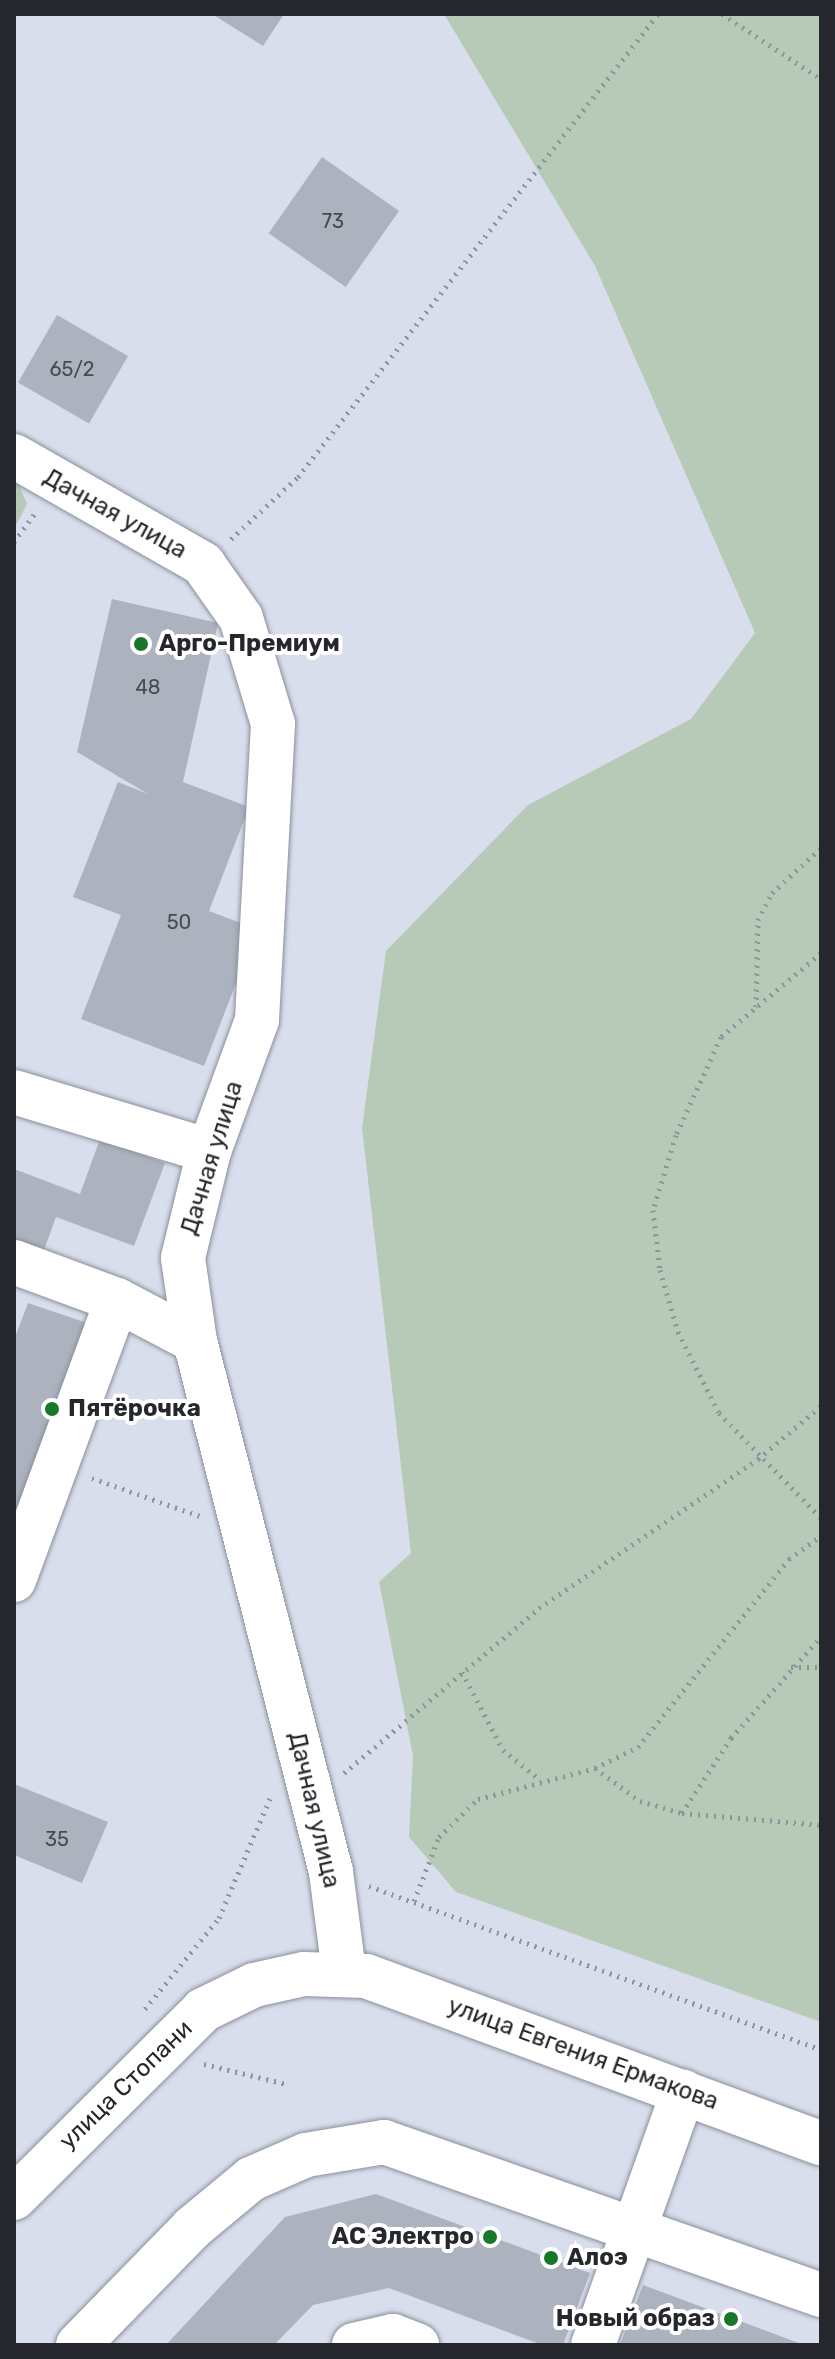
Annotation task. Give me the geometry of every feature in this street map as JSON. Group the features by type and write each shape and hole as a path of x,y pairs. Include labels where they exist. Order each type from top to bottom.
{"street":[{"name":"Дачная улица","path":"14,456 203,564 241,618 273,724 257,1020 209,1151 183,1258 195,1341 331,1872 344,1972"},
{"path":"14,1092 209,1151"},
{"path":"14,1262 117,1300 195,1341"},
{"path":"14,1580 117,1300"},
{"name":"улица Евгения Ермакова","path":"344,1972 821,2143"},
{"name":"улица Стопани","path":"14,2198 203,2010 254,1985 344,1972"},
{"path":"593,2345 683,2092"},
{"path":"78,2345 192,2228 251,2179 306,2155 384,2142 635,2226 821,2295"},
{"path":"354,2345 393,2336 417,2345"}],"path":[{"path":"203,564 298,477 658,14"},
{"path":"722,14 821,79"},
{"path":"756,1007 752,960 758,920 772,893 821,848"},
{"path":"821,953 756,1007 712,1052 653,1210 660,1270 678,1332 719,1413 758,1459 821,1518"},
{"path":"314,1800 539,1608 758,1459 821,1406"},
{"path":"56,1465 210,1520"},
{"path":"414,1901 439,1837 478,1799 538,1778 595,1768 638,1747 789,1559 821,1536"},
{"path":"682,1813 790,1667 821,1637"},
{"path":"790,1667 821,1667"},
{"path":"462,1672 503,1750 538,1778"},
{"path":"595,1768 640,1801 682,1813 821,1825"},
{"path":"139,2015 219,1918 272,1794 268,1779"},
{"path":"331,1872 821,2050"},
{"path":"203,2064 286,2084"}],"green space":[{"path":"444,14 821,14 821,2022 456,1892 409,1837 413,1756 379,1582 411,1553 362,1128 386,951 528,805 691,719 755,633 595,266"},
{"path":"14,473 27,504 14,529"}],"building":[{"path":"212,14 284,14 263,46"},
{"path":"322,157 399,211 346,287 269,233"},
{"path":"57,315 128,356 89,424 18,383"},
{"path":"112,599 218,623 183,782 249,807 209,911 257,929 204,1066 81,1019 121,915 73,897 118,782 148,794 77,752"},
{"path":"100,1139 165,1163 134,1246 56,1217 43,1253 14,1243 14,1169 80,1194"},
{"path":"28,1303 90,1324 14,1526 14,1340"},
{"path":"14,1784 108,1822 82,1883 14,1855"},
{"path":"376,2194 590,2273 563,2345 542,2345 389,2288 313,2305 274,2345 166,2345 285,2217"},
{"path":"643,2285 804,2345 620,2345"}],"place":[{"name":"Арго-Премиум","path":"141,644"},
{"name":"Пятёрочка","path":"52,1409"},
{"name":"АС Электро","path":"490,2237"},
{"name":"Алоэ","path":"551,2258"},
{"name":"Новый образ","path":"731,2319"}]}
